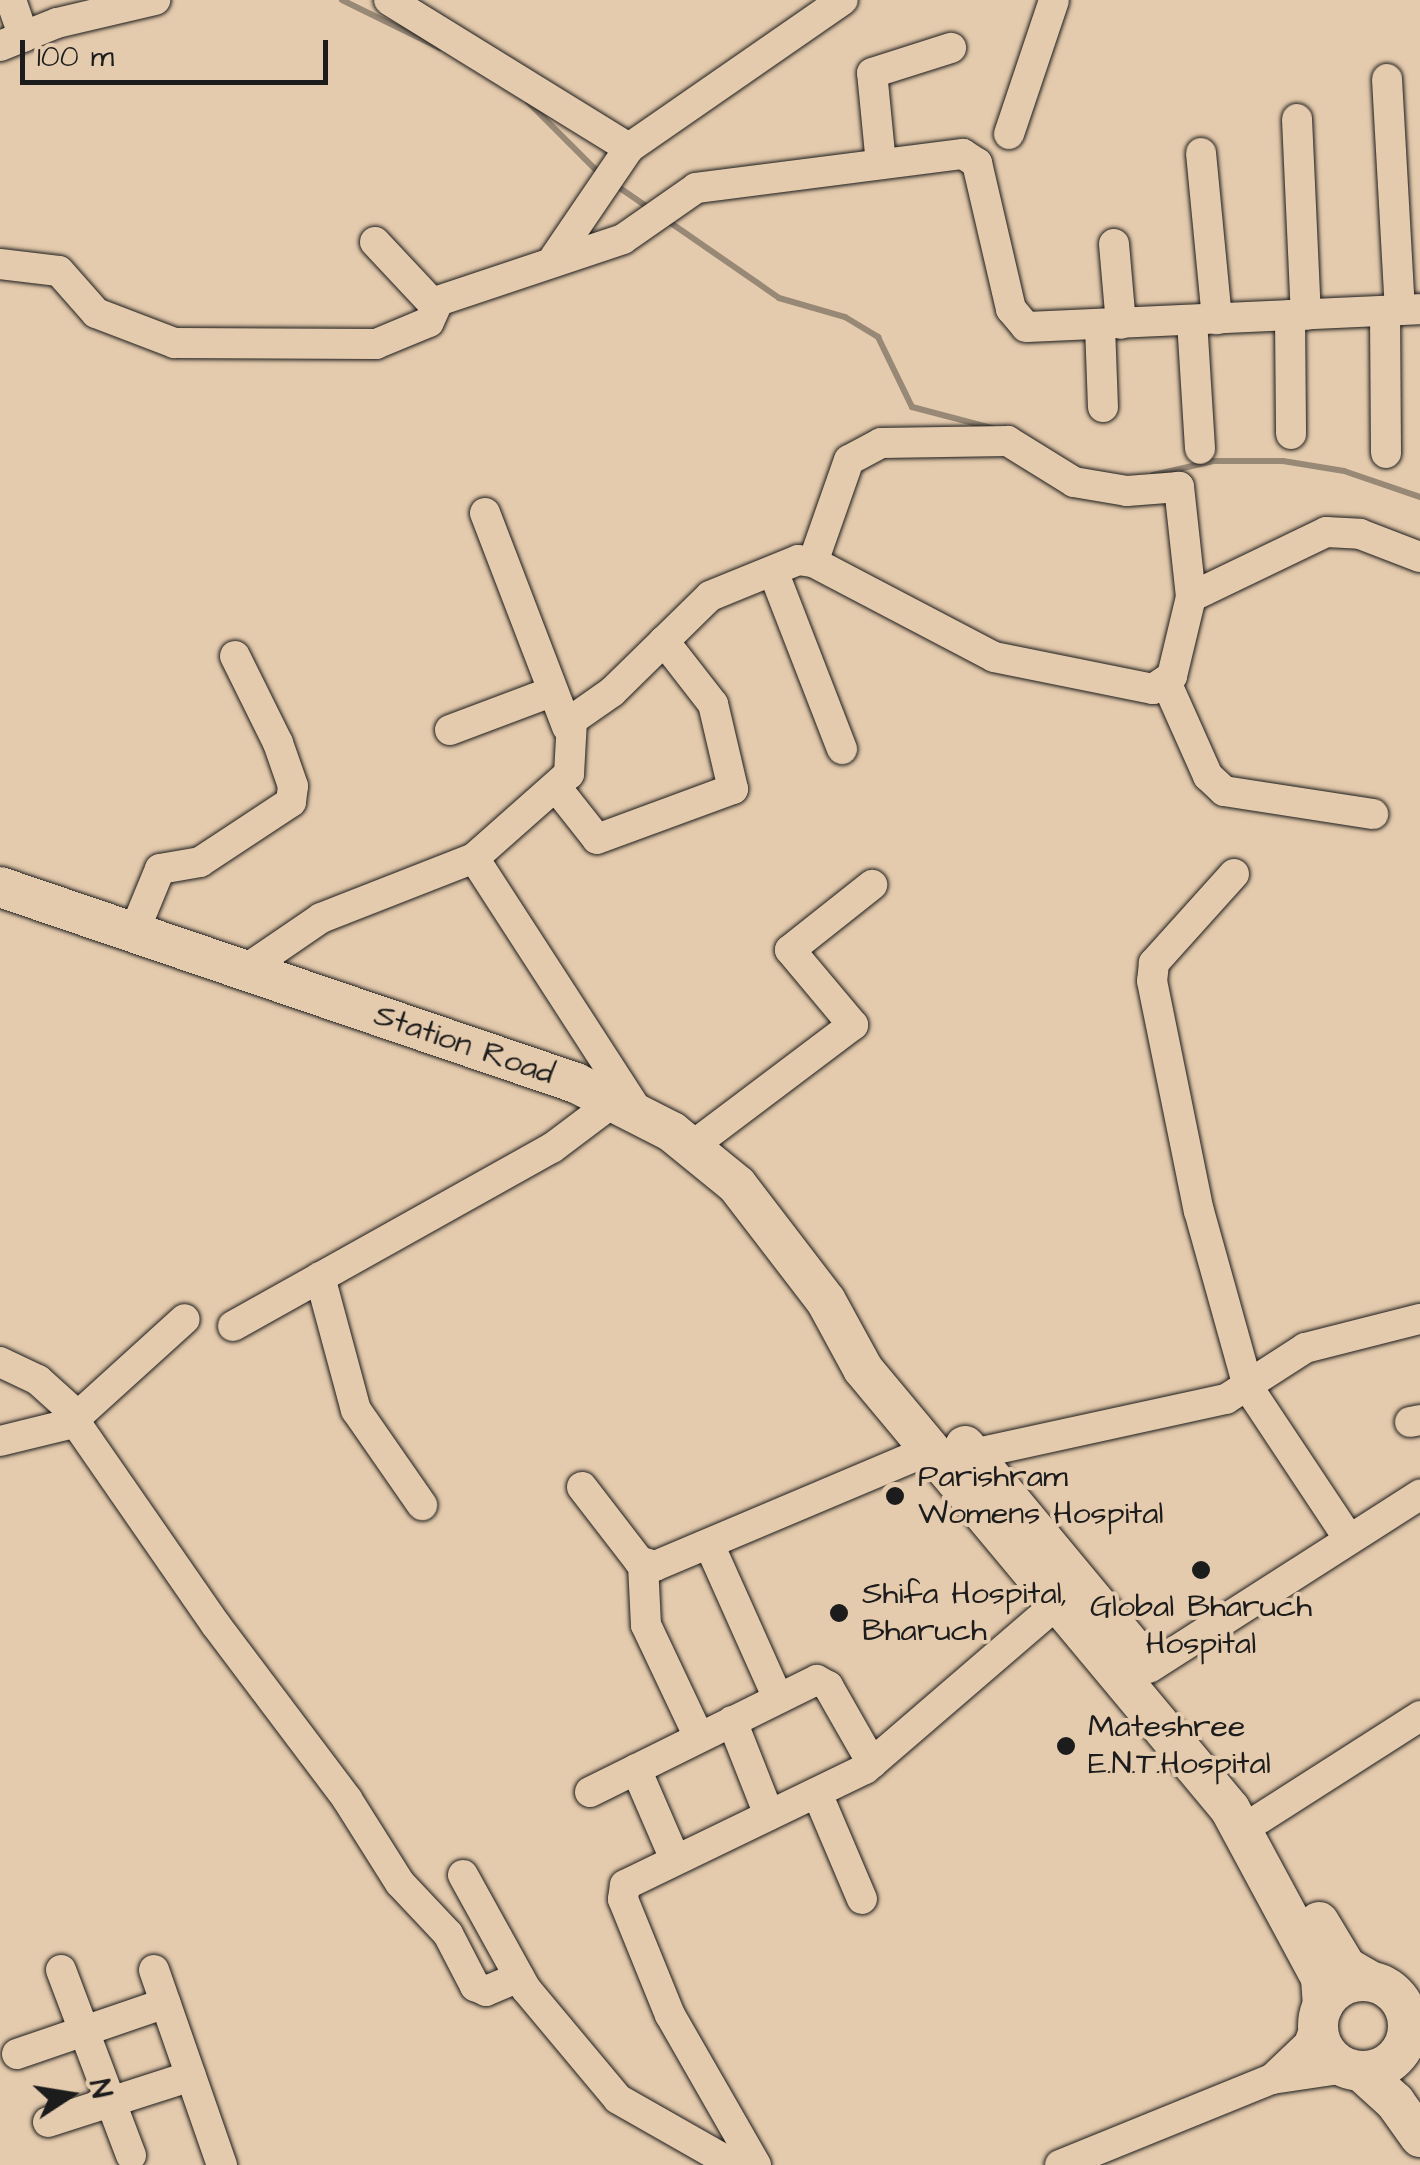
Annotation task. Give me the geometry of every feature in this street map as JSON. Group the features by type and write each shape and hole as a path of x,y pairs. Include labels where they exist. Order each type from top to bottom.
{"main road":[{"name":"Station Road","path":"0,887 576,1083 691,1147 737,1185 844,1330 870,1343 1060,1601 1234,1815 1321,1978 1320,2013"},
{"name":"Station Road","path":"954,1458 1149,1668 1260,1818 1346,1967 1392,1984"},
{"path":"1420,2077 1414,2030 1392,1984 1342,1986 1320,2013 1323,2048 1396,2102 1420,2136"},
{"path":"1354,2070 1391,2063 1414,2030"}],"street":[{"path":"11,0 12,42 155,0"},
{"path":"390,0 629,148"},
{"path":"555,256 599,201 629,148 843,0"},
{"path":"1009,134 1054,0"},
{"path":"880,164 872,74 951,48"},
{"path":"1386,454 1402,310 1387,79"},
{"path":"1291,434 1298,315 1297,119"},
{"path":"1200,449 1205,320 1202,153"},
{"path":"375,242 423,301 438,302 555,256 638,230 682,195 704,186 972,157 1017,321 1040,329 1402,310"},
{"path":"1103,407 1114,244"},
{"path":"0,264 59,271 96,313 174,343 376,344 429,322 438,302"},
{"path":"812,562 849,460 881,443 1008,442 1074,482 1127,491 1179,487 1190,598 1167,684 1208,776 1224,791 1373,814"},
{"path":"244,970 321,918 474,858 572,771 567,727 485,513"},
{"path":"1190,598 1326,532 1360,534 1420,557"},
{"path":"567,727 710,596 772,570 812,562 994,657 1153,688 1167,684"},
{"path":"772,570 842,749"},
{"path":"556,786 597,840 733,789 712,704 664,641"},
{"path":"134,932 160,868 200,862 291,802 278,743 235,656"},
{"path":"450,730 551,692"},
{"path":"233,1326 627,1109 474,858"},
{"path":"1234,874 1154,963 1152,981 1199,1211 1248,1387 1349,1539"},
{"path":"691,1147 853,1024 790,950 872,886"},
{"path":"320,1277 356,1410 422,1505"},
{"path":"643,1564 663,1564 709,1544 954,1458 1226,1400 1306,1348 1420,1318"},
{"path":"0,1441 82,1413 186,1320"},
{"path":"0,1362 38,1380 82,1413 221,1632 347,1798 400,1883 448,1934 476,1986 486,1991 518,1977"},
{"path":"582,1487 643,1564 646,1625 699,1738"},
{"path":"1149,1668 1420,1496"},
{"path":"709,1544 778,1698"},
{"path":"756,2165 670,2015 624,1899 628,1880 817,1793 872,1763 1060,1601"},
{"path":"590,1792 778,1698 823,1682 872,1763"},
{"path":"1260,1818 1420,1716"},
{"path":"732,1721 769,1815"},
{"path":"636,1769 675,1858"},
{"path":"817,1793 862,1899"},
{"path":"463,1875 518,1977 618,2099 734,2165"},
{"path":"61,1970 131,2155"},
{"path":"154,1970 222,2165"},
{"path":"17,2054 166,2003"},
{"path":"1272,2080 1309,2044 1320,2013"},
{"path":"1060,2165 1108,2156 1272,2080 1354,2070"},
{"path":"48,2122 191,2076"}],"waterway":[{"path":"342,0 440,48"},
{"path":"528,102 600,174"},
{"path":"614,184 649,208"},
{"path":"668,221 779,298 845,317 878,337 912,407 996,429"},
{"path":"1153,475 1214,461 1283,461 1344,471 1420,497"}],"place":[{"name":"Parishram Womens Hospital","path":"895,1496"},
{"name":"Global Bharuch Hospital","path":"1201,1570"},
{"name":"Shifa Hospital, Bharuch","path":"839,1613"},
{"name":"Mateshree E.N.T.Hospital","path":"1066,1746"}]}
